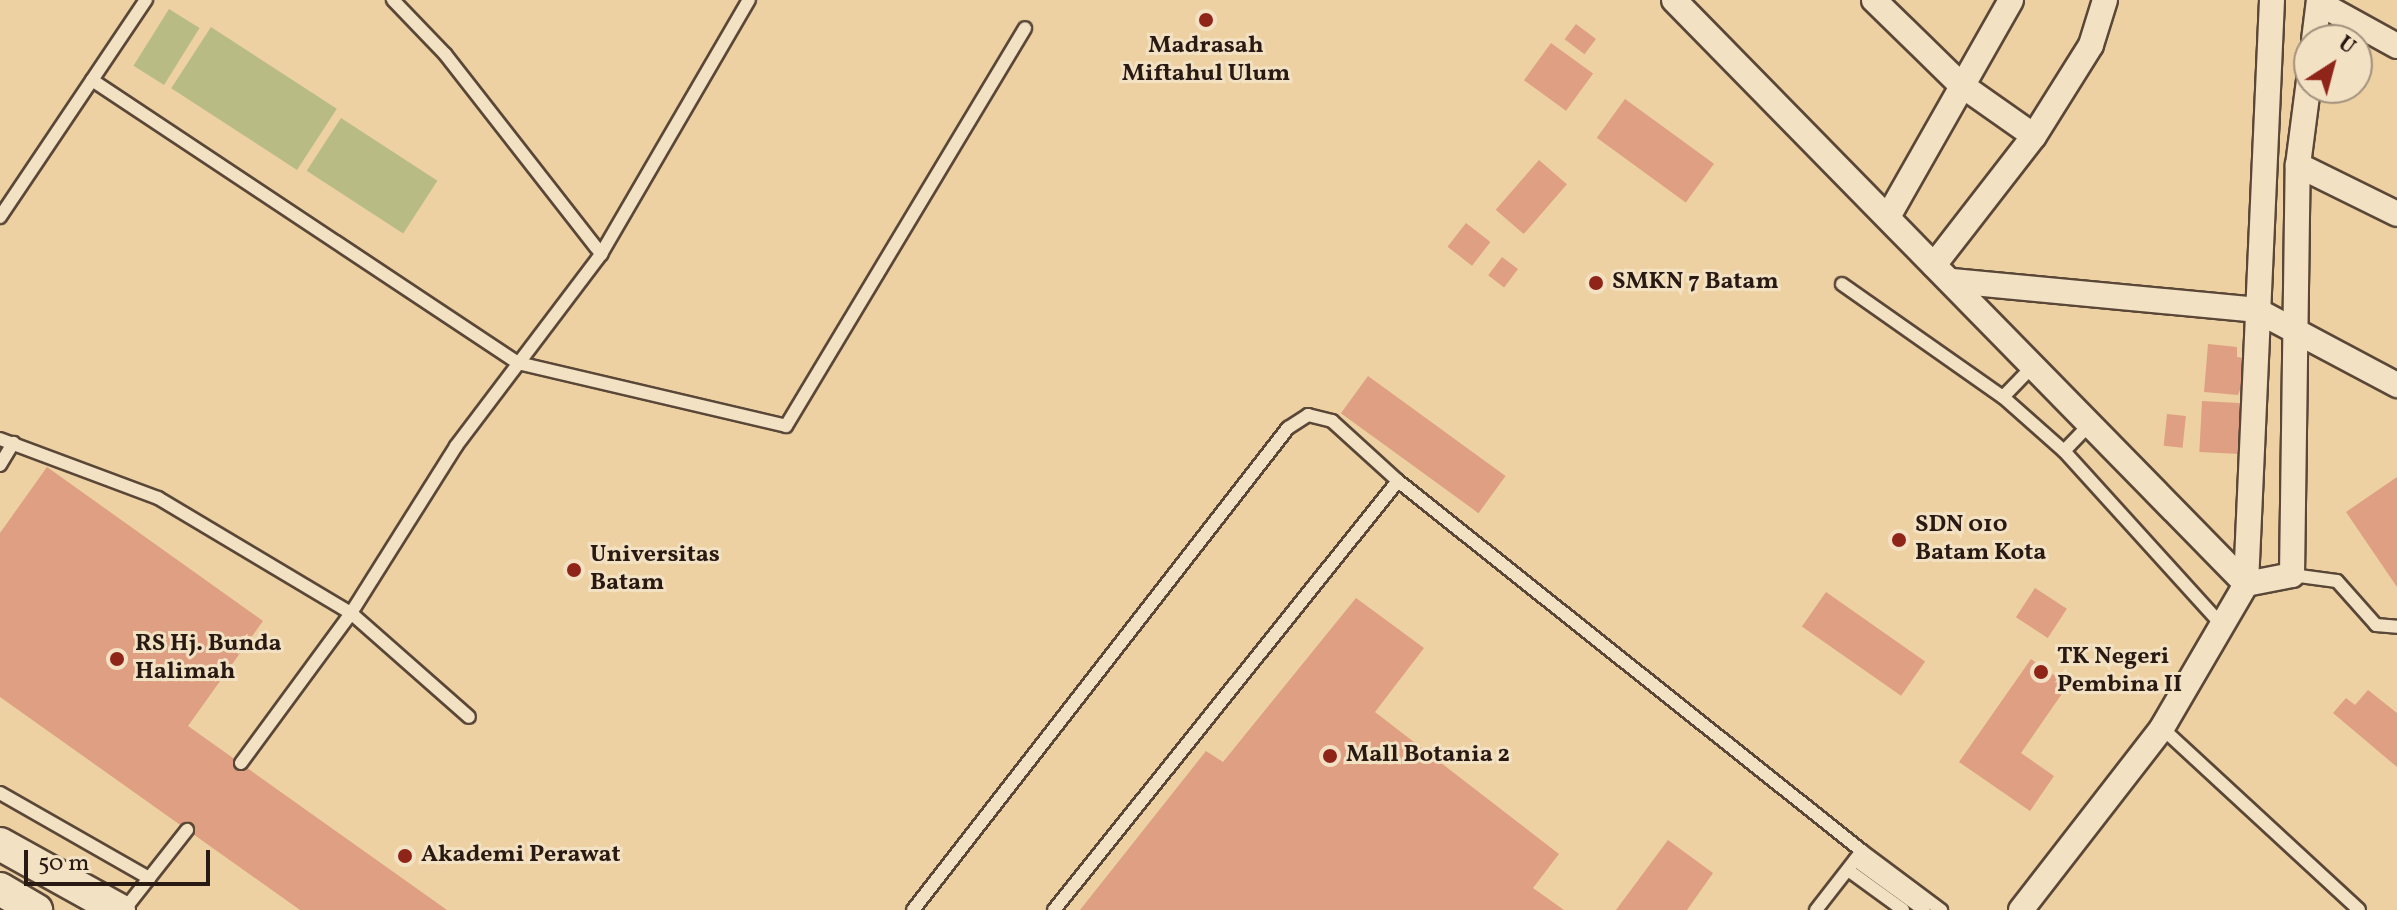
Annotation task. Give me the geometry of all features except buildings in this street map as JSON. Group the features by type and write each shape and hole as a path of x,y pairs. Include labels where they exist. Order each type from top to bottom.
{"main road":[{"path":"0,844 121,910"},
{"path":"0,889 36,910"}],"street":[{"path":"1674,0 1889,215 2246,584"},
{"path":"1874,0 1960,84 2034,136"},
{"path":"1889,215 1960,84 2011,0"},
{"path":"1943,273 2091,45 2105,0"},
{"path":"2021,910 2162,728 2246,584 2272,0"},
{"path":"2316,24 2319,2 2397,46"},
{"path":"2246,584 2292,575 2300,337 2298,165 2306,104"},
{"path":"2298,165 2397,214"},
{"path":"1943,273 2256,310 2300,337 2397,385"}],"lane":[{"path":"0,217 146,0"},
{"path":"393,0 445,54 601,254"},
{"path":"241,763 351,613 518,363 601,254 749,0"},
{"path":"92,80 518,363 786,426 1025,28"},
{"path":"1842,284 2003,397 2064,451 2222,625"},
{"path":"2003,397 2033,366"},
{"path":"913,910 1288,428 1308,415 1332,421 1398,481 1855,860 1924,910"},
{"path":"2064,451 2090,424"},
{"path":"0,439 158,498 351,613 469,717"},
{"path":"0,465 13,443"},
{"path":"1054,910 1398,481"},
{"path":"2292,575 2337,581 2376,625 2397,627"},
{"path":"2162,728 2359,910"},
{"path":"0,793 149,878"},
{"path":"121,910 187,830"},
{"path":"1816,910 1855,860"},
{"path":"1855,860 1903,910"},
{"path":"1855,860 1941,910"}],"green space":[{"path":"169,9 200,28 164,85 133,66"},
{"path":"211,27 337,109 297,170 171,88"},
{"path":"341,118 437,181 403,233 307,171"}],"place":[{"name":"Madrasah Miftahul Ulum","path":"1206,20"},
{"name":"SMKN 7 Batam","path":"1596,283"},
{"name":"SDN 010 Batam Kota","path":"1899,540"},
{"name":"Universitas Batam","path":"574,570"},
{"name":"RS Hj. Bunda Halimah","path":"117,659"},
{"name":"TK Negeri Pembina II","path":"2041,672"},
{"name":"Mall Botania 2","path":"1330,756"},
{"name":"Akademi Perawat","path":"405,856"}]}
